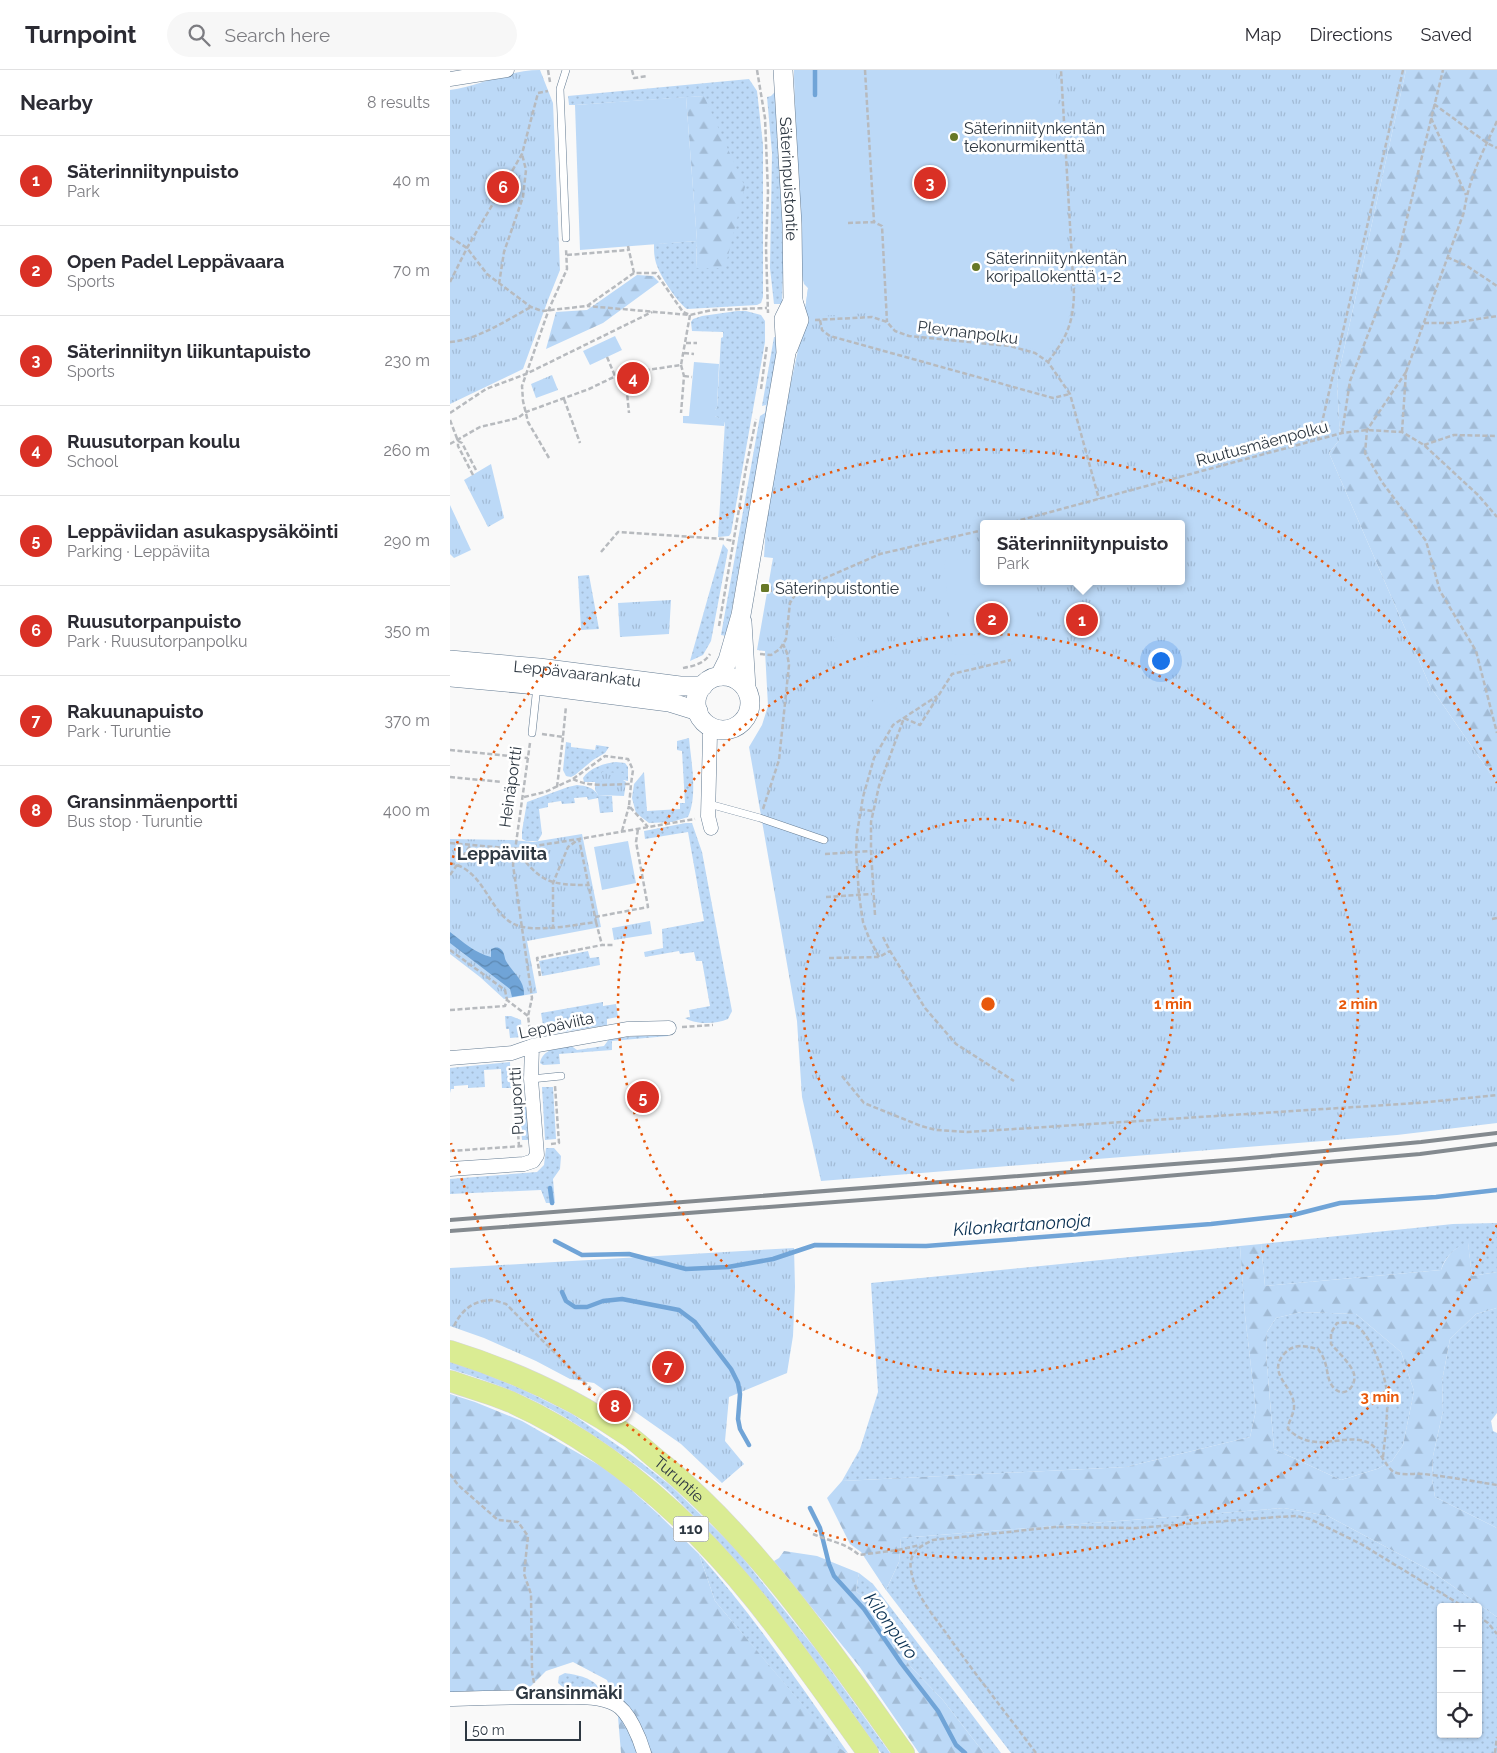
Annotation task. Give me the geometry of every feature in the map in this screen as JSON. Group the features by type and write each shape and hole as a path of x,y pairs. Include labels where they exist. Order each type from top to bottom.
{"main road":[{"name":"Säterinpuistontie","path":"720,676 728,660 742,615 786,353 784,319 793,301 792,224 781,75"},
{"name":"Säterinpuistontie","path":"742,615 746,688"},
{"name":"Leppävaarankatu","path":"450,660 669,702 698,711"},
{"name":"Leppävaarankatu","path":"450,677 538,676 703,686"},
{"path":"720,676 728,676 735,679 746,688 750,701 749,709 742,721 737,726 726,729 712,727 703,720 698,711 697,697 703,686 708,681 720,676"},
{"path":"452,1334 477,1359"},
{"name":"Turuntie","path":"450,1350 523,1377 568,1400 630,1438 687,1485 742,1540 778,1582 826,1643 904,1753"},
{"name":"Turuntie","path":"450,1381 510,1402 558,1427 609,1459 663,1503 696,1534 755,1600 868,1753"}],"street":[{"path":"450,79 507,70"},
{"path":"709,816 710,735 712,727"},
{"name":"Leppäviita","path":"450,1058 512,1053 532,1046 628,1029 669,1028"},
{"name":"Puuportti","path":"532,1046 531,1078 536,1150"},
{"path":"450,1170 524,1164 532,1160 536,1150"},
{"path":"450,1699 495,1697 595,1698 617,1705 631,1722 640,1738 644,1753"}],"lane":[{"path":"566,70 560,89 566,238"},
{"name":"Heinäportti","path":"532,733 538,676"},
{"path":"709,816 760,818 824,840"},
{"path":"531,1078 558,1076"}],"path":[{"path":"632,70 634,78 648,76"},
{"path":"757,70 765,118 768,192 766,248 767,308"},
{"path":"865,70 874,222"},
{"path":"1048,362 1060,347 1073,314 1073,272 1061,70"},
{"path":"1318,440 1403,70"},
{"path":"1342,433 1350,381 1397,259 1443,70"},
{"path":"450,282 467,248 522,154 538,93 552,90"},
{"path":"1434,104 1487,143 1497,148"},
{"path":"1431,117 1466,196"},
{"path":"1497,121 1475,168 1466,196 1464,212 1406,372 1367,430 1365,453 1382,482 1426,541 1440,591 1476,651 1497,732"},
{"path":"499,284 504,252 523,197 526,170 522,154"},
{"path":"848,223 874,222 882,226 887,322"},
{"path":"450,238 467,248 486,274 531,307 542,311 587,306 690,315 712,310 767,308 784,319"},
{"path":"549,458 528,422 522,386 549,309 567,270 566,238"},
{"path":"628,246 634,273"},
{"path":"566,255 628,250"},
{"path":"1447,257 1468,266 1497,286"},
{"path":"1058,272 1073,272"},
{"path":"587,306 634,273 656,273 683,312 690,315"},
{"path":"450,342 457,342 490,329 531,307"},
{"path":"450,413 486,389 526,374 654,312"},
{"path":"681,413 684,376 680,365 686,343 690,315"},
{"path":"1424,323 1454,323 1497,316"},
{"name":"Plevnanpolku","path":"784,319 820,320 872,317 887,322 895,331 908,336 1010,346 1035,353 1048,362 1070,394 1099,499"},
{"path":"820,320 822,330 830,336 1053,398 1070,394"},
{"path":"686,343 697,343"},
{"path":"760,397 768,344"},
{"path":"684,353 694,354"},
{"path":"607,357 615,376"},
{"path":"450,444 480,427 518,418 526,412 564,399 615,376 680,365"},
{"path":"1402,432 1406,372"},
{"path":"625,373 628,413"},
{"path":"684,376 692,377"},
{"path":"564,399 580,442"},
{"path":"717,634 757,415"},
{"path":"450,420 458,446 473,475"},
{"name":"Ruutusmäenpolku","path":"1021,520 1342,433 1367,430 1402,432 1424,445 1478,495 1497,517"},
{"path":"1424,445 1454,434 1497,436"},
{"path":"458,441 462,443 477,472"},
{"path":"767,591 798,590 880,554 980,531"},
{"path":"600,552 618,532 734,541"},
{"path":"764,655 771,654 780,649 786,639 790,603 798,590"},
{"path":"760,818 779,760 789,665 783,644"},
{"path":"682,668 698,665 708,658 711,652"},
{"path":"904,718 920,725 952,674 1011,660"},
{"path":"879,957 869,938 858,895 856,852 860,809 874,758 893,725 940,694"},
{"path":"557,788 566,704"},
{"path":"875,915 870,834 873,811 878,786 904,718"},
{"path":"532,733 563,737"},
{"name":"Heinäportti","path":"528,1016 532,998 513,865 532,733"},
{"path":"450,750 528,758"},
{"path":"524,797 557,788 605,756 628,759 633,770 629,806 622,832"},
{"path":"450,777 502,782"},
{"path":"573,779 581,783 598,785 630,784"},
{"path":"629,806 648,827"},
{"path":"860,809 873,811"},
{"path":"450,843 516,849 709,816"},
{"path":"595,917 648,907 636,842 638,829"},
{"path":"553,928 553,884 568,847 579,839"},
{"path":"579,839 602,945"},
{"path":"450,876 470,846"},
{"path":"516,849 528,865 553,884 588,885"},
{"path":"825,854 871,851"},
{"path":"450,863 458,864 470,872 487,891 502,917 522,927 553,928 596,922"},
{"path":"826,897 873,894"},
{"path":"1492,919 1497,918"},
{"path":"883,937 925,1008 956,1044 1014,1082"},
{"path":"540,976 537,958 602,945 614,945"},
{"path":"450,950 504,990 507,1000 505,1006 450,1010"},
{"path":"829,958 879,957 890,951"},
{"path":"507,1000 528,1016 532,1046"},
{"path":"669,1028 713,1025"},
{"path":"512,1053 520,1146"},
{"path":"558,1076 559,1143"},
{"path":"842,1076 864,1103 920,1126 936,1130 968,1132 1407,1104 1497,1095"},
{"path":"450,1151 520,1146 536,1150"},
{"path":"452,1334 459,1315 469,1306 491,1300 506,1304 591,1389"},
{"path":"1383,1457 1387,1394 1382,1370 1368,1338 1355,1325 1347,1322 1337,1323 1331,1332 1331,1344 1353,1370 1355,1384 1346,1392 1339,1392 1333,1387 1328,1376 1325,1361 1318,1349 1301,1345 1290,1348 1280,1359 1278,1373 1292,1395 1294,1407 1288,1423 1288,1429 1295,1436 1306,1441 1328,1443 1357,1440 1370,1444 1383,1457 1390,1470 1396,1473 1422,1474 1497,1485"},
{"path":"450,1474 458,1485 498,1520 518,1522 528,1536 524,1574 532,1594 532,1671 536,1697"},
{"path":"813,1534 829,1541 846,1545 859,1554 898,1550 921,1545 933,1540 1055,1527 1136,1528 1297,1516 1310,1519 1361,1544 1457,1603"},
{"path":"921,1545 913,1553 911,1570 924,1601 971,1668 1036,1753"},
{"path":"1482,1619 1497,1634"},
{"path":"1495,1753 1497,1736"}],"green space":[{"path":"540,70 553,103 560,270 523,369 450,404 450,90 505,75"},
{"path":"794,70 1406,70 1337,381 1340,439 1329,453 1430,686 1497,783 1497,1123 1397,1135 821,1181 802,1097 797,1021 749,747 762,725 768,706 765,651 757,650 773,558 764,557 767,506 803,327 808,288 803,280 799,233"},
{"path":"794,70 1056,70 1071,297 1069,316 1057,343 1052,348 1043,352 1008,342 913,333 900,329 896,324 869,313 804,317 808,288 804,284 802,275"},
{"path":"1406,70 1497,70 1497,783 1430,686 1329,453 1340,439 1337,381"},
{"path":"749,79 757,91 763,145 763,297 761,303 757,305 687,309 674,295 661,275 655,261 654,244 697,241 696,267 725,267 704,96 569,105 568,96"},
{"path":"775,92 784,231 782,304 774,304 770,268 772,153 767,97"},
{"path":"704,96 745,187 725,268 696,268 697,241 686,97"},
{"path":"686,97 697,241 580,250 575,105"},
{"path":"637,275 653,276 659,282 603,323 546,349 556,312 587,310"},
{"path":"737,311 761,315 765,321 765,342 731,533 729,536 718,537 725,422 715,416 715,410 717,407 721,338 723,337 723,332 692,331 691,322 693,319 702,316"},
{"path":"615,336 622,350 590,365 583,351"},
{"path":"774,337 778,337 774,373 727,636 721,635 760,416 765,413 766,405 762,406"},
{"path":"694,362 719,364 715,416 725,421 724,426 683,423 683,416 689,416"},
{"path":"552,375 558,390 536,398 531,384"},
{"path":"491,464 504,518 488,527 464,480"},
{"path":"450,505 471,550 454,558 450,554"},
{"path":"723,544 728,550 711,641 703,655 690,661"},
{"path":"980,552 980,585 1031,585 1037,641 1013,644 1007,647 983,649 977,654 953,655 944,561 968,559 974,553"},
{"path":"589,575 599,629 581,630 578,576"},
{"path":"671,600 669,634 620,637 618,603"},
{"path":"854,629 870,666 848,674 833,638"},
{"path":"876,696 900,710 887,729 868,719 866,712"},
{"path":"689,738 693,799 688,817 672,822 649,823 636,813 632,798 634,784 644,772 647,811 680,809 680,803 685,803 682,751 677,750 677,741"},
{"path":"566,742 571,743 571,747 595,750 596,745 609,747 605,753 571,777 566,776 563,770"},
{"path":"616,762 625,763 628,767 628,781 623,780 623,773 602,782 584,782 583,778 593,769"},
{"path":"602,772 623,773 623,780 626,782 624,796 598,795 595,790 595,782 602,782"},
{"path":"577,785 589,787 598,795 612,796 613,812 600,813 598,798 588,800 587,797 574,798 575,803 562,804 561,801 548,803 548,807 539,809 542,834 538,841 522,839 527,802"},
{"path":"692,823 702,852 732,1011 728,1019 718,1022 700,1023 685,1018 690,1017 689,1010 710,1006 702,961 696,961 694,952 680,954 679,951 645,957 644,952 663,948 662,929 704,921 688,832 645,839 644,831"},
{"path":"582,834 601,927 527,941 537,993 504,999 480,977 450,954 450,839 533,842"},
{"path":"628,841 636,883 602,890 594,847"},
{"path":"650,921 652,934 614,940 612,928"},
{"path":"588,951 590,958 599,957 600,965 542,976 539,961"},
{"path":"603,1002 603,1006 616,1004 618,1017 607,1019 607,1025 558,1033 557,1029 544,1031 541,1013"},
{"path":"505,1016 521,1020 522,1037 510,1038 509,1029 506,1029"},
{"path":"668,1033 668,1036 612,1041 612,1050 559,1054 560,1064 543,1065 540,1063 544,1055 561,1047 570,1045 577,1050 604,1046 609,1039"},
{"path":"510,1062 511,1088 502,1088 501,1069 484,1070 485,1087 468,1088 468,1085 454,1086 450,1093 450,1068"},
{"path":"542,1087 553,1087 556,1139 545,1140"},
{"path":"520,1100 526,1105 530,1140 522,1140"},
{"path":"546,1148 554,1148 561,1156 560,1169 553,1179 555,1203 546,1203 541,1190 450,1194 450,1179 537,1172 544,1165"},
{"path":"1497,1223 1497,1272 1472,1276 1468,1243 1451,1253 1441,1270 1265,1286 1261,1244 1453,1224"},
{"path":"1468,1242 1472,1276 1497,1272 1497,1308 1476,1314 1450,1339 1442,1381 1443,1411 1433,1456 1432,1479 1435,1497 1497,1528 1497,1617 1482,1607 1482,1603 1477,1603 1431,1571 1328,1516 1284,1508 901,1538 899,1562 886,1590 861,1552 850,1544 827,1498 842,1481 1126,1467 1250,1437 1256,1410 1245,1315 1240,1246 1261,1244 1265,1286 1441,1270 1451,1253","holes":["1301,1312 1356,1314 1401,1352 1414,1391 1403,1445 1392,1461 1377,1469 1341,1480 1274,1449 1266,1353 1267,1332 1276,1318"]},
{"path":"1240,1246 1245,1315 1256,1410 1250,1437 1126,1467 842,1481 860,1449 878,1392 871,1283"},
{"path":"794,1248 793,1336 787,1373 729,1397 725,1441 744,1464 722,1483 681,1444 594,1383 570,1379 536,1361 484,1338 450,1326 450,1268"},
{"path":"1497,1308 1497,1413 1491,1421 1493,1431 1497,1433 1497,1528 1435,1497 1432,1479 1433,1456 1443,1411 1442,1381 1450,1339 1476,1314"},
{"path":"1301,1312 1356,1314 1401,1352 1414,1391 1403,1445 1392,1461 1377,1469 1341,1480 1274,1449 1266,1353 1267,1332 1276,1318"},
{"path":"450,1362 463,1365 524,1390 572,1414 633,1456 671,1486 735,1548 817,1651 890,1753 881,1753 806,1650 754,1583 667,1490 630,1460 568,1419 510,1390 450,1369"},
{"path":"450,1394 522,1421 611,1472 657,1513 699,1554 715,1601 839,1748 847,1753 621,1753 617,1705 607,1680 573,1662 546,1671 525,1692 450,1695"},
{"path":"1284,1508 1328,1516 1431,1571 1477,1603 1437,1603 1437,1738 1482,1738 1482,1607 1497,1617 1497,1753 1011,1753 886,1590 899,1562 901,1538"},
{"path":"784,1551 817,1556 859,1573 856,1591 889,1619 909,1665 942,1699 984,1753 919,1753 859,1666 774,1561"},
{"path":"699,1554 758,1626 848,1753 839,1749 715,1601"},
{"path":"859,1573 873,1584 1001,1753 984,1753 942,1699 909,1665 889,1619 856,1591"},
{"path":"565,1673 590,1680 600,1690 598,1693 564,1688 558,1683 559,1676"}],"water":[{"path":"450,932 469,947 491,957 491,949 501,949 506,961 523,985 524,995 512,997 510,989 450,943"}],"waterway":[{"path":"815,70 815,95"},
{"path":"550,1188 552,1203"},
{"name":"Kilonkartanonoja","path":"555,1241 582,1255 629,1254 686,1269 728,1267 773,1259 815,1245 926,1246 1211,1224 1293,1215 1340,1203 1436,1197 1497,1190"},
{"name":"Kilonpuro","path":"562,1292 566,1301 575,1307 587,1307 603,1301 622,1299 679,1310 695,1322 731,1369 738,1383 740,1394 738,1419 740,1429 749,1445"},
{"name":"Kilonpuro","path":"810,1508 820,1528 834,1576 864,1609 901,1663 938,1711 956,1745 965,1753"}],"railway":[{"path":"450,1220 1239,1159 1497,1133"},
{"path":"450,1231 1086,1183 1420,1154 1497,1144"}],"place":[{"name":"Säterinniitynkentän tekonurmikenttä","path":"954,137"},
{"name":"Säterinniityn liikuntapuisto","path":"930,183"},
{"name":"Ruusutorpanpuisto","path":"503,187"},
{"name":"Säterinniitynkentän koripallokenttä 1-2","path":"976,267"},
{"name":"Ruusutorpan koulu","path":"633,378"},
{"name":"Säterinpuistontie","path":"765,588"},
{"name":"Open Padel Leppävaara","path":"992,619"},
{"name":"Säterinniitynpuisto","path":"1082,620"},
{"name":"Leppäviidan asukaspysäköinti","path":"643,1097"},
{"name":"Rakuunapuisto","path":"668,1367"},
{"name":"Gransinmäenportti","path":"615,1406"}],"district":[{"name":"Leppäviita","path":"502,854"},
{"name":"Gransinmäki","path":"569,1693"}]}
